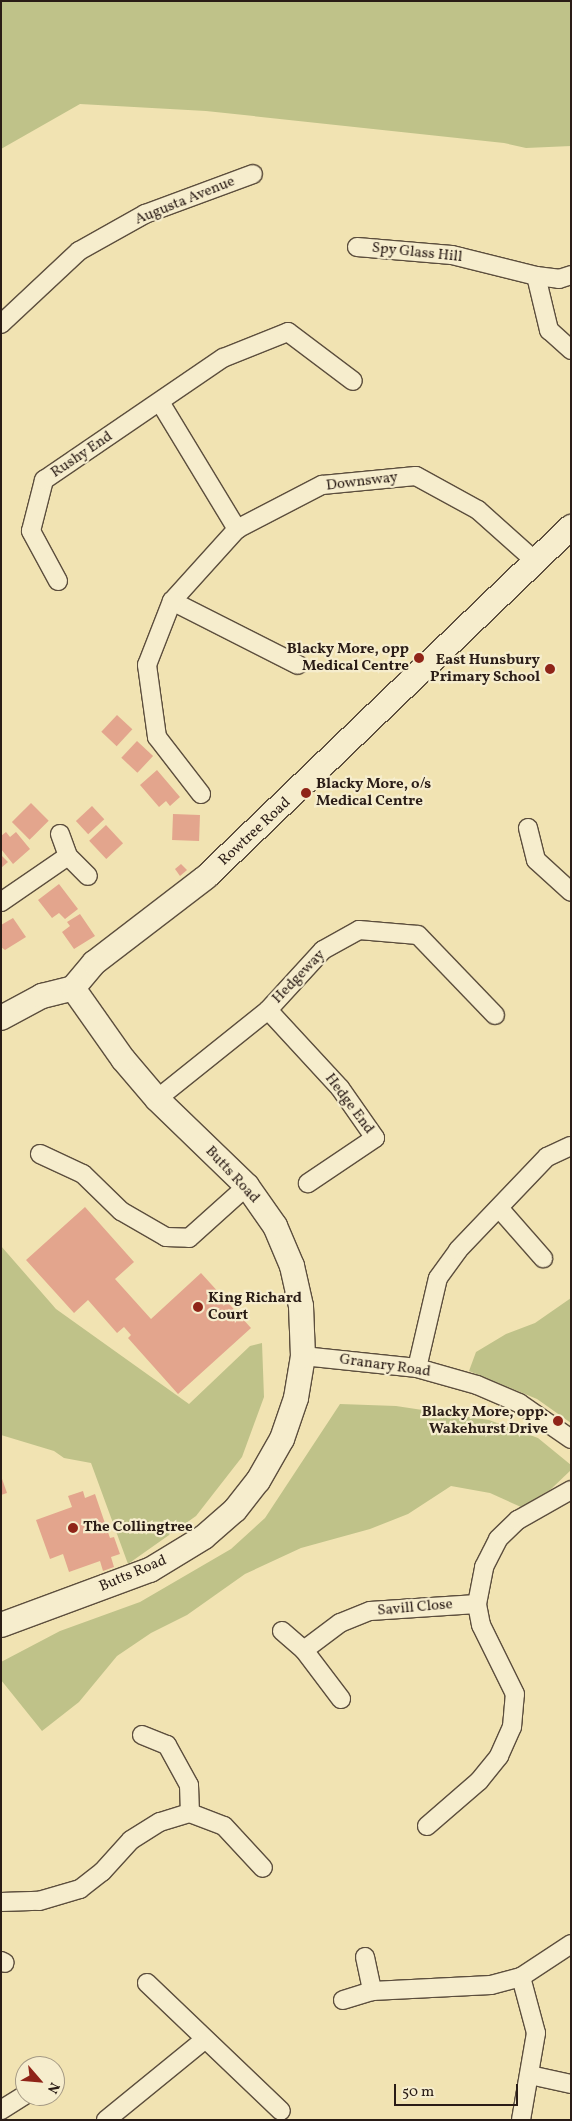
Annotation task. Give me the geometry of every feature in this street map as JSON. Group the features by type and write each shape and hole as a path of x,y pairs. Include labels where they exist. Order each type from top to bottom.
{"street":[{"name":"Augusta Avenue","path":"1,324 79,251 145,214 254,174"},
{"name":"Spy Glass Hill","path":"357,247 452,255 536,276 559,279 571,275"},
{"path":"536,276 549,330 571,350"},
{"name":"Rushy End","path":"58,581 31,530 44,480 223,358 288,332 353,381"},
{"path":"160,402 237,529"},
{"name":"Downsway","path":"201,794 157,737 147,665 172,601 237,529 322,486 416,476 478,510 535,561"},
{"name":"Rowtree Road","path":"73,988 94,963 206,877 275,815 571,528"},
{"path":"172,601 298,665"},
{"path":"528,828 536,860 571,892"},
{"path":"60,834 68,856 88,876"},
{"path":"1,902 68,856"},
{"name":"Hedgeway","path":"157,1099 268,1010 323,950 359,930 418,935 495,1015"},
{"path":"1,1018 42,996 73,988"},
{"name":"Butts Road","path":"1,1625 150,1570 204,1537 235,1510 258,1481 282,1439 296,1398 303,1356 301,1306 292,1266 275,1226 247,1186 157,1099 123,1059 73,988"},
{"name":"Hedge End","path":"268,1010 340,1088 375,1138 308,1183"},
{"path":"417,1368 438,1278 458,1250 547,1157 571,1146"},
{"path":"40,1154 83,1174 121,1212 166,1237 189,1238 247,1186"},
{"path":"498,1208 543,1258"},
{"name":"Granary Road","path":"303,1356 417,1368 477,1385 518,1403 571,1439"},
{"path":"427,1826 479,1781 499,1756 512,1727 515,1694 481,1625 477,1604 484,1566 498,1539 518,1520 571,1490"},
{"name":"Savill Close","path":"304,1650 340,1622 370,1611 477,1604"},
{"path":"282,1631 304,1650 341,1699"},
{"path":"142,1735 167,1745 190,1785 190,1813"},
{"path":"1,1902 39,1901 80,1889 102,1872 131,1840 160,1822 190,1813 224,1826 263,1868"},
{"path":"343,2000 372,1991 465,1989 521,1977 571,1944"},
{"path":"364,1958 372,1991"},
{"path":"521,1977 536,2032 521,2120"},
{"path":"147,1983 204,2040 281,2111"},
{"path":"106,2120 204,2040"},
{"path":"530,2075 571,2084"},
{"path":"1,2110 15,2101"}],"green space":[{"path":"1,1 571,1 571,146 526,148 504,143 206,111 80,104 1,149"},
{"path":"1,1246 56,1309 189,1404 250,1346 262,1343 264,1397 242,1457 196,1516 128,1564 91,1463 64,1458 54,1451 1,1435"},
{"path":"571,1298 571,1423 537,1399 469,1371 476,1352 506,1334 535,1323"},
{"path":"340,1404 396,1406 489,1420 538,1438 571,1465 571,1470 550,1490 521,1507 490,1493 451,1486 408,1514 370,1529 301,1548 245,1574 187,1615 151,1633 117,1656 79,1702 42,1731 1,1680 1,1662 60,1631 140,1602 231,1549 265,1518"}],"building":[{"path":"117,715 132,729 117,746 101,732"},
{"path":"137,741 153,756 137,773 121,758"},
{"path":"157,770 180,797 170,806 166,801 159,807 140,785"},
{"path":"31,803 49,821 30,840 12,822"},
{"path":"92,806 104,819 88,834 76,821"},
{"path":"173,814 200,815 199,841 172,840"},
{"path":"106,825 123,843 106,859 89,841"},
{"path":"6,832 10,837 16,832 30,849 13,864 1,849 1,836"},
{"path":"1,855 8,862 1,868"},
{"path":"181,864 187,870 180,876 175,869"},
{"path":"59,884 78,909 65,919 59,913 52,918 38,900"},
{"path":"80,914 95,936 74,949 62,932 70,926 67,922"},
{"path":"13,918 26,937 5,950 1,947 1,925"},
{"name":"King Richard Court","path":"85,1207 134,1262 115,1279 151,1319 201,1273 251,1328 178,1394 128,1338 131,1335 124,1327 117,1333 88,1300 74,1313 26,1260"},
{"path":"1,1476 7,1493 1,1495"},
{"name":"The Collingtree","path":"83,1491 85,1498 95,1494 110,1538 114,1537 120,1554 111,1557 114,1567 103,1571 100,1561 69,1572 63,1554 50,1559 36,1520 72,1507 68,1496"}],"place":[{"name":"Blacky More, opp Medical Centre","path":"419,658"},
{"name":"East Hunsbury Primary School","path":"550,669"},
{"name":"Blacky More, o/s Medical Centre","path":"306,793"},
{"name":"King Richard Court","path":"198,1307"},
{"name":"Blacky More, opp. Wakehurst Drive","path":"558,1421"},
{"name":"The Collingtree","path":"73,1528"}]}
